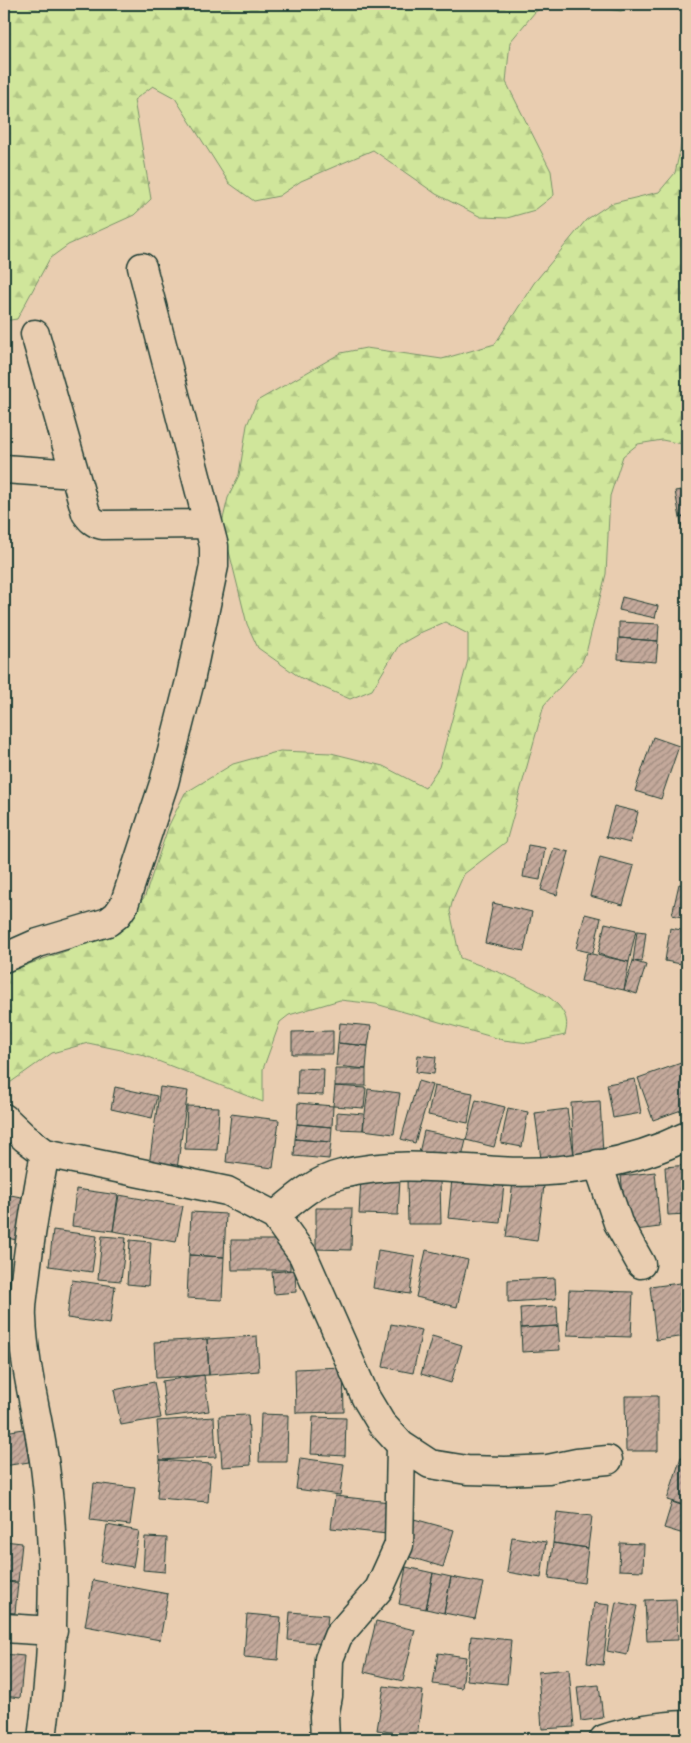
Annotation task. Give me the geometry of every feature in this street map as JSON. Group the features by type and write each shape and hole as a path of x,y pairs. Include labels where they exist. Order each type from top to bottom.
{"street":[{"path":"4,958 38,943 108,922 117,915 124,905 164,784 190,681 214,566 214,546 142,266"},
{"path":"35,334 86,513 95,523 102,525 208,524"},
{"path":"4,469 75,474"},
{"path":"4,1118 25,1138 45,1153 227,1191 275,1216 303,1255 366,1398 382,1423 401,1445 430,1464 467,1470 505,1471 548,1469 577,1463 608,1460"},
{"path":"275,1216 307,1189 340,1174 375,1168 415,1167 500,1171 549,1171 584,1168 639,1155 687,1136"},
{"path":"42,1739 53,1631 54,1563 46,1474 29,1386 22,1317 29,1245 45,1153"},
{"path":"598,1164 618,1223 641,1264"},
{"path":"325,1739 324,1717 328,1696 328,1659 338,1636 358,1615 378,1589 399,1545 401,1445"},
{"path":"4,1628 53,1631"},
{"path":"604,1739 656,1726 687,1725"}],"green space":[{"path":"4,4 552,4 546,5 535,12 510,42 506,82 551,171 554,195 535,210 507,218 481,217 436,194 373,150 301,181 279,196 254,201 229,183 175,98 153,86 134,100 151,199 134,215 68,245 50,258 17,319 4,321"},
{"path":"568,4 633,4 621,11"},
{"path":"687,119 687,445 662,440 638,444 623,456 610,496 606,574 587,649 582,662 544,705 506,842 464,874 450,911 460,958 501,973 546,995 556,1003 565,1015 567,1024 565,1035 529,1043 503,1040 376,1004 340,1000 289,1015 280,1022 263,1069 263,1102 140,1054 88,1043 52,1053 4,1087 4,973 119,932 145,896 169,825 185,793 233,764 280,751 331,753 383,766 425,788 439,767 468,660 468,634 445,622 422,632 399,645 372,690 350,699 301,678 258,648 247,624 222,523 228,498 239,475 247,425 257,401 341,353 366,348 442,359 495,344 534,283 586,220 610,204 659,192 675,173"}],"building":[{"path":"687,489 687,516 680,518 675,491"},
{"path":"687,516 687,536 684,537 680,518"},
{"path":"687,536 687,554 684,537"},
{"path":"622,597 658,606 655,618 619,610"},
{"path":"619,622 659,624 658,641 619,638"},
{"path":"619,638 658,641 656,662 618,659"},
{"path":"653,737 679,746 661,799 635,791"},
{"path":"614,806 638,812 630,843 606,837"},
{"path":"528,845 545,848 540,880 523,877"},
{"path":"554,848 569,852 557,895 541,890"},
{"path":"600,857 634,866 623,905 590,896"},
{"path":"679,884 687,886 687,918 672,915"},
{"path":"493,903 532,912 524,951 485,943"},
{"path":"585,914 601,918 593,953 576,949"},
{"path":"605,923 636,930 629,962 598,954"},
{"path":"670,928 687,931 687,965 665,961"},
{"path":"637,931 646,932 642,962 633,961"},
{"path":"587,953 629,962 624,990 581,981"},
{"path":"633,961 646,965 637,994 624,990"},
{"path":"340,1023 371,1026 368,1046 338,1043"},
{"path":"333,1031 333,1054 292,1054 292,1032"},
{"path":"338,1043 368,1046 366,1069 336,1066"},
{"path":"418,1055 436,1057 434,1074 416,1072"},
{"path":"684,1062 687,1073 687,1108 653,1120 638,1078"},
{"path":"298,1068 324,1069 323,1095 297,1094"},
{"path":"335,1069 366,1069 366,1086 335,1086"},
{"path":"635,1079 641,1113 613,1118 607,1084"},
{"path":"418,1081 432,1085 415,1143 401,1139"},
{"path":"335,1086 366,1088 364,1108 333,1106"},
{"path":"434,1086 473,1093 468,1123 428,1115"},
{"path":"115,1087 157,1096 152,1118 111,1109"},
{"path":"160,1087 188,1091 177,1169 149,1165"},
{"path":"368,1089 400,1093 394,1134 363,1130"},
{"path":"476,1100 505,1107 494,1147 466,1140"},
{"path":"600,1101 603,1153 574,1155 571,1103"},
{"path":"298,1103 333,1106 332,1127 297,1124"},
{"path":"187,1106 219,1107 217,1150 185,1149"},
{"path":"508,1108 528,1112 522,1147 501,1143"},
{"path":"567,1109 574,1155 541,1159 535,1113"},
{"path":"337,1112 364,1114 363,1130 337,1129"},
{"path":"231,1114 279,1120 273,1168 226,1162"},
{"path":"297,1124 332,1127 331,1142 295,1139"},
{"path":"424,1131 466,1140 461,1162 419,1153"},
{"path":"295,1139 331,1142 329,1159 294,1156"},
{"path":"687,1165 687,1214 668,1215 665,1167"},
{"path":"655,1172 660,1227 627,1231 621,1176"},
{"path":"361,1178 400,1180 398,1215 359,1214"},
{"path":"440,1179 441,1224 408,1224 407,1180"},
{"path":"452,1179 504,1184 500,1223 448,1218"},
{"path":"513,1182 544,1186 537,1241 506,1237"},
{"path":"76,1189 118,1195 113,1231 72,1226"},
{"path":"5,1194 32,1199 24,1242 4,1237"},
{"path":"119,1195 183,1206 176,1242 113,1231"},
{"path":"316,1208 352,1208 351,1250 316,1249"},
{"path":"191,1212 226,1214 224,1257 189,1255"},
{"path":"53,1230 97,1236 92,1272 49,1266"},
{"path":"102,1236 126,1238 121,1281 98,1279"},
{"path":"130,1240 151,1242 148,1286 127,1284"},
{"path":"231,1240 290,1240 290,1270 232,1270"},
{"path":"378,1250 415,1256 410,1294 373,1288"},
{"path":"426,1250 468,1260 457,1307 416,1297"},
{"path":"189,1255 224,1257 222,1300 187,1298"},
{"path":"295,1270 296,1292 274,1294 272,1272"},
{"path":"555,1278 556,1299 508,1302 508,1280"},
{"path":"72,1280 115,1286 110,1324 67,1318"},
{"path":"687,1282 687,1336 656,1340 650,1287"},
{"path":"569,1290 633,1292 631,1337 567,1335"},
{"path":"557,1306 558,1326 521,1328 520,1308"},
{"path":"391,1324 422,1330 413,1373 383,1367"},
{"path":"558,1326 560,1350 522,1352 521,1328"},
{"path":"257,1336 259,1371 209,1375 207,1339"},
{"path":"432,1336 462,1345 451,1383 421,1374"},
{"path":"207,1339 209,1375 156,1378 154,1342"},
{"path":"343,1367 344,1412 296,1413 295,1369"},
{"path":"204,1375 209,1411 166,1417 162,1381"},
{"path":"154,1382 161,1418 121,1425 114,1390"},
{"path":"625,1396 658,1396 658,1451 626,1451"},
{"path":"261,1414 288,1415 287,1462 259,1462"},
{"path":"248,1415 251,1465 222,1467 219,1416"},
{"path":"214,1417 216,1457 160,1460 157,1421"},
{"path":"313,1417 346,1418 345,1456 311,1454"},
{"path":"24,1429 29,1462 4,1466 4,1432"},
{"path":"681,1457 687,1459 687,1506 667,1500"},
{"path":"300,1458 344,1464 340,1495 296,1489"},
{"path":"160,1460 211,1464 208,1502 157,1498"},
{"path":"94,1483 135,1488 130,1525 90,1520"},
{"path":"335,1496 390,1502 387,1534 331,1528"},
{"path":"672,1502 687,1507 687,1535 664,1528"},
{"path":"557,1512 592,1516 588,1548 553,1543"},
{"path":"414,1519 454,1530 443,1567 403,1555"},
{"path":"107,1525 139,1531 133,1567 101,1562"},
{"path":"145,1537 167,1538 165,1572 143,1570"},
{"path":"512,1537 546,1542 541,1578 507,1572"},
{"path":"4,1541 22,1543 18,1582 4,1581"},
{"path":"553,1543 588,1548 584,1583 549,1578"},
{"path":"620,1543 644,1544 643,1571 619,1570"},
{"path":"406,1567 433,1573 426,1609 399,1604"},
{"path":"433,1573 451,1577 444,1613 426,1609"},
{"path":"451,1577 483,1583 475,1619 444,1613"},
{"path":"93,1580 168,1594 160,1640 85,1626"},
{"path":"4,1582 18,1583 15,1613 4,1612"},
{"path":"676,1599 678,1640 647,1641 645,1600"},
{"path":"616,1602 637,1606 627,1655 607,1651"},
{"path":"594,1603 610,1605 603,1665 587,1663"},
{"path":"290,1612 328,1615 325,1644 288,1640"},
{"path":"247,1614 281,1617 278,1660 244,1657"},
{"path":"376,1621 415,1630 403,1681 364,1672"},
{"path":"471,1636 511,1640 507,1684 467,1680"},
{"path":"438,1653 466,1657 462,1688 433,1684"},
{"path":"4,1654 24,1656 20,1698 4,1696"},
{"path":"569,1669 574,1727 542,1729 538,1672"},
{"path":"599,1685 603,1718 581,1721 577,1687"},
{"path":"384,1686 423,1691 417,1736 377,1730"}]}
